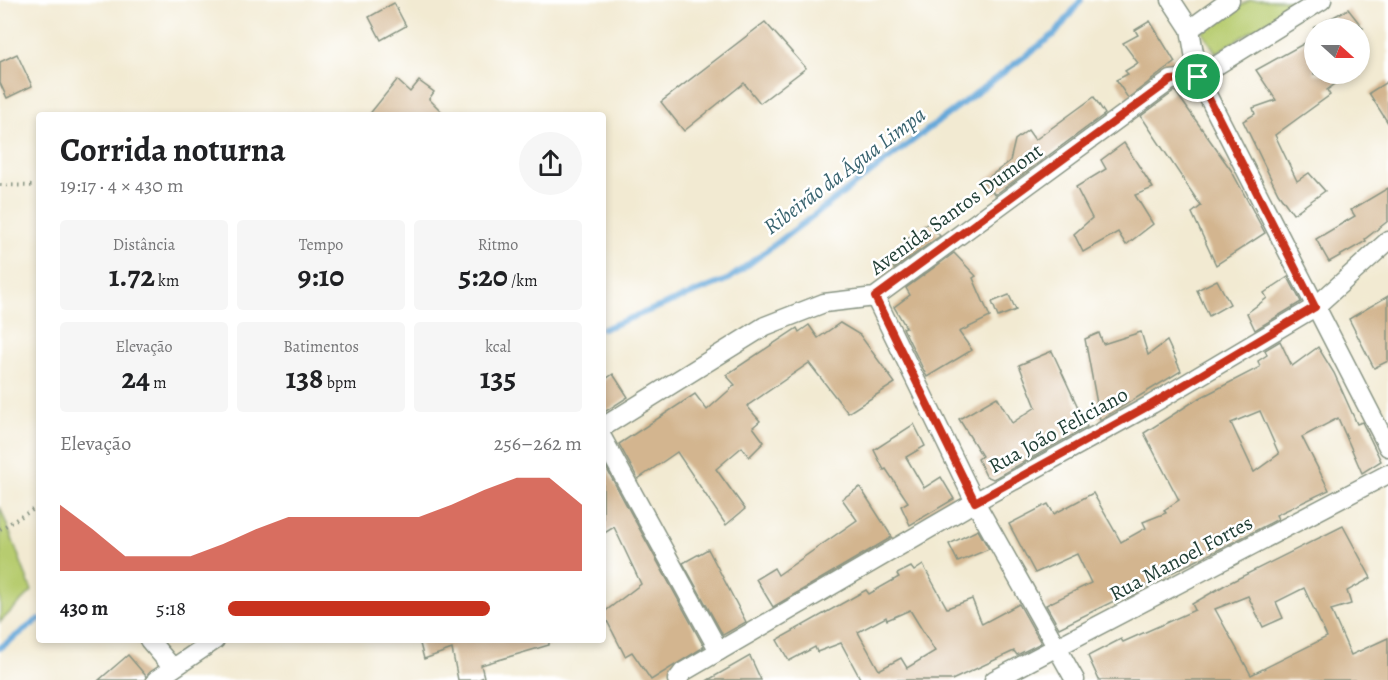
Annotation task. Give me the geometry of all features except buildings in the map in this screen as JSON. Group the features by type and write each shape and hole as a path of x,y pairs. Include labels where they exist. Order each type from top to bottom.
{"street":[{"path":"1171,0 1190,29 1198,77 1388,447"},
{"path":"1190,29 1230,0"},
{"name":"Avenida Santos Dumont","path":"606,425 765,327 824,303 875,297 1171,80 1198,77 1322,0"},
{"name":"Rua João Feliciano","path":"677,680 683,672 975,502 1152,404 1315,307 1388,241"},
{"path":"875,297 975,502 1075,680"},
{"path":"606,444 719,651"},
{"name":"Rua Manoel Fortes","path":"994,680 1057,650 1388,474"},
{"path":"152,643 172,667"},
{"path":"156,680 210,643"}],"path":[{"path":"0,185 36,186"},
{"path":"0,529 36,509"}],"green space":[{"path":"1250,0 1302,0 1216,53 1202,31"},
{"path":"0,507 32,591 0,622"}],"waterway":[{"name":"Ribeirão da Água Limpa","path":"606,328 729,279 1056,33 1081,0"},
{"name":"Ribeirão da Água Limpa","path":"0,648 36,621"}],"route":[{"path":"1198,77 1315,307 1152,404 975,502 875,297 1171,80 1198,77"}]}
